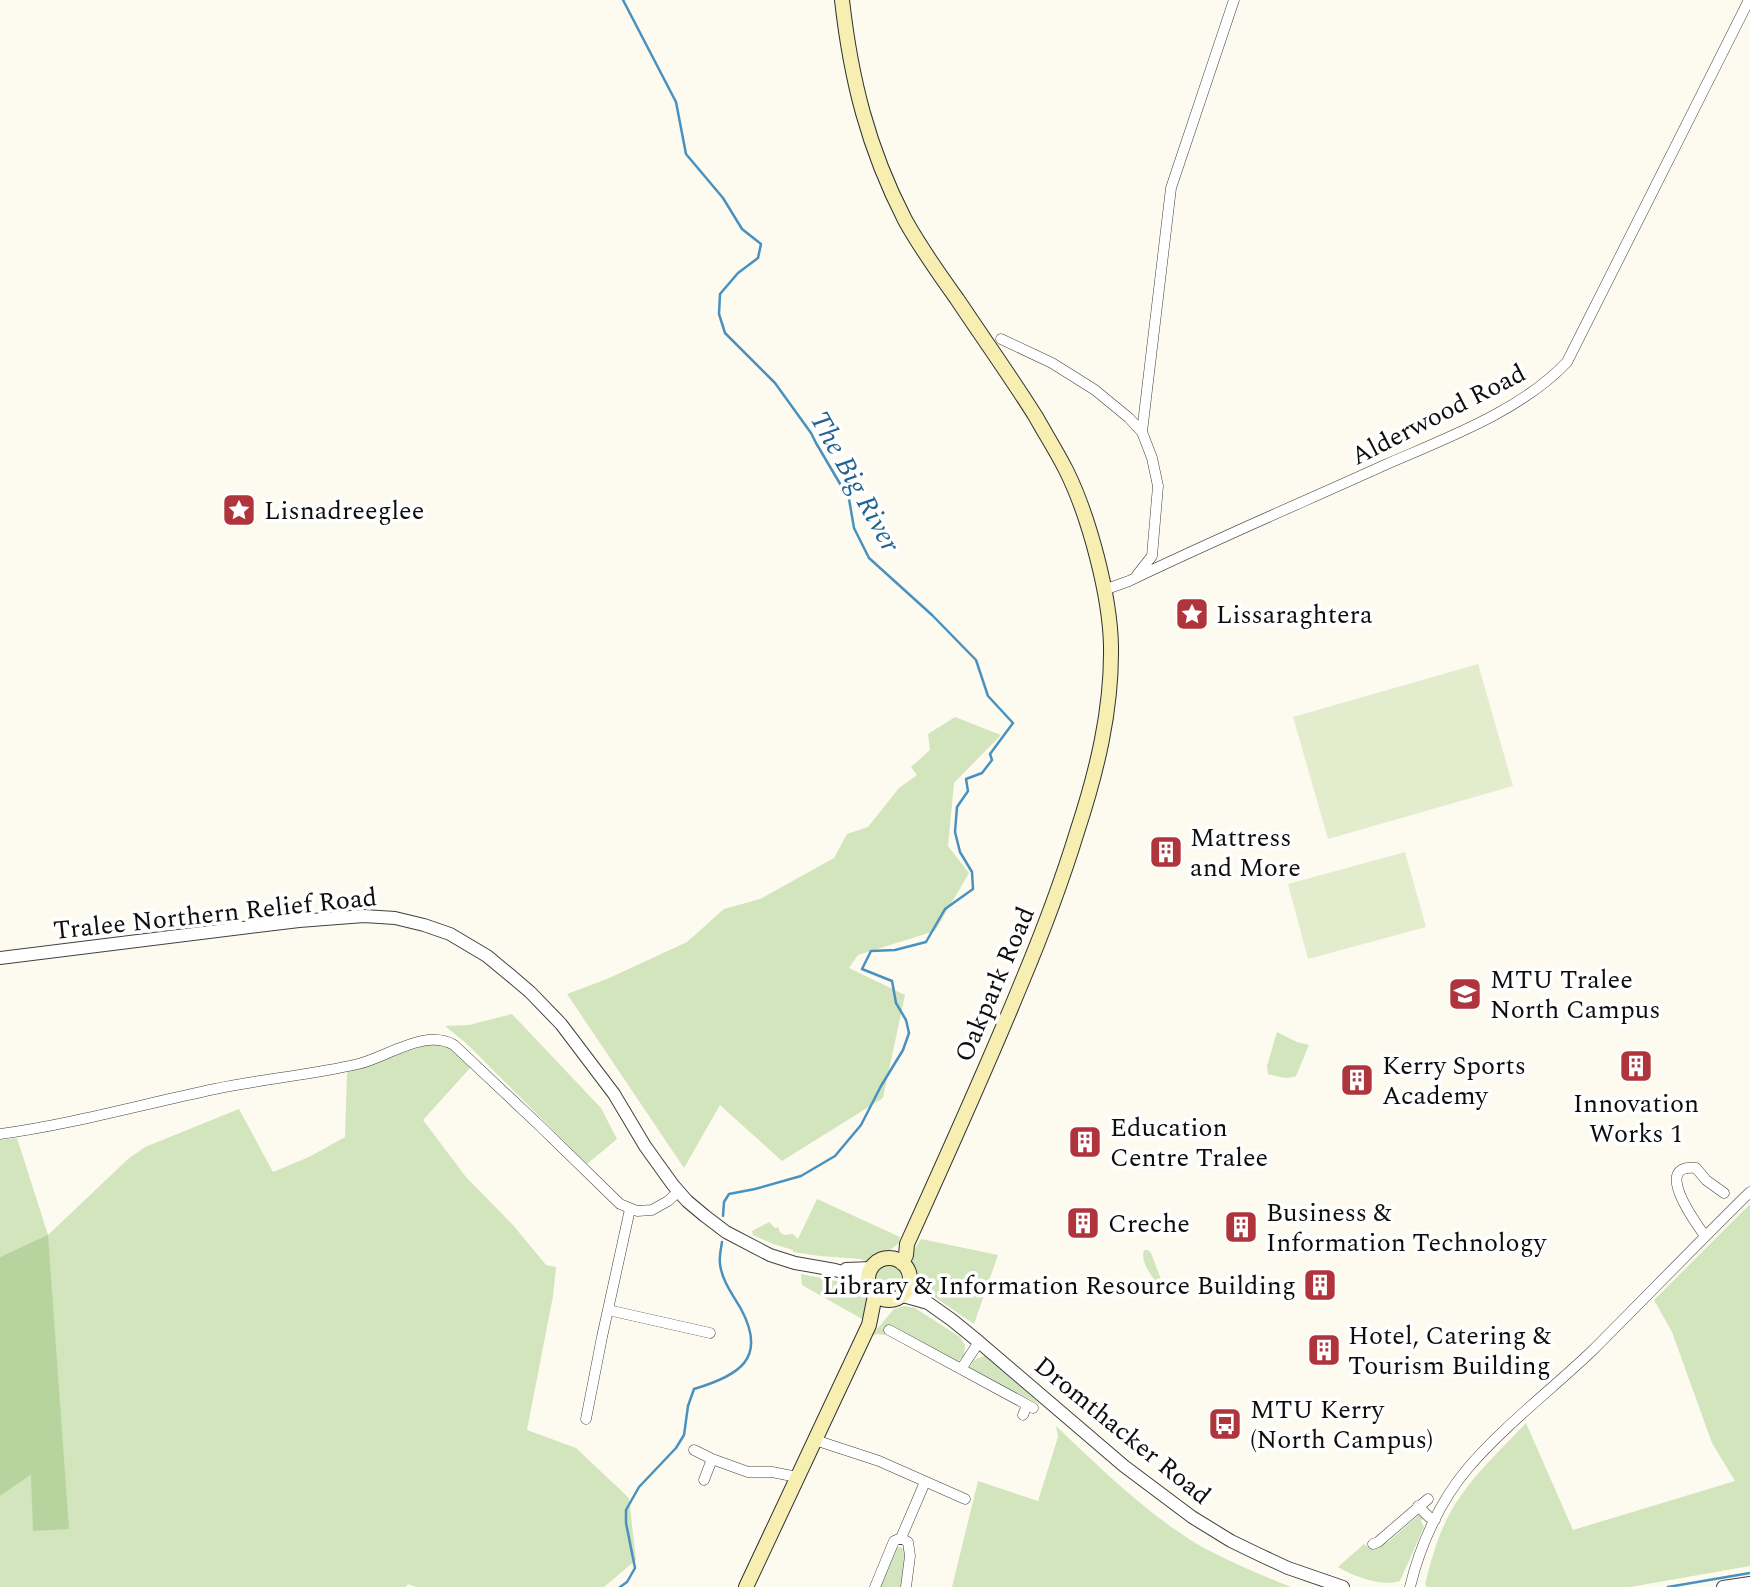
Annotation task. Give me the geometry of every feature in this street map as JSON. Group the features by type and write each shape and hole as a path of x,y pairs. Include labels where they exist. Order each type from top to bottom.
{"main road":[{"name":"Oakpark Road","path":"842,0 856,91 884,174 913,232 1035,416 1066,469 1089,529 1104,590 1111,648 1109,695 1096,772 1051,913 907,1244 896,1260"},
{"path":"896,1260 908,1270 910,1281 903,1296 897,1299 881,1298 870,1289 870,1274 877,1262 896,1260"},
{"path":"746,1587 881,1298"}],"street":[{"path":"1142,432 1171,188 1234,0"},
{"name":"Alderwood Road","path":"1104,590 1460,432 1537,390 1555,375 1567,362 1749,0"},
{"path":"1001,339 1052,363 1095,390 1142,432 1158,485 1152,556 1135,578"},
{"name":"Tralee Northern Relief Road","path":"0,958 299,921 364,916 395,918 437,929 464,941 487,956 530,992 561,1024 614,1094 645,1146 679,1191 705,1216 753,1247 795,1263 870,1274"},
{"path":"0,1133 47,1127 218,1088 360,1063 428,1039 441,1039 454,1045 620,1204 637,1211 652,1210 660,1207 679,1191"},
{"path":"1705,1236 1691,1218 1675,1177 1685,1168 1696,1168 1706,1180 1724,1193"},
{"path":"1410,1587 1419,1555 1435,1520 1466,1471 1498,1436 1571,1371 1750,1192"},
{"path":"586,1419 630,1209"},
{"path":"910,1281 928,1303"},
{"path":"903,1296 928,1303"},
{"name":"Dromthacker Road","path":"928,1303 979,1342 1102,1448 1192,1517 1260,1555 1342,1587"},
{"path":"608,1310 710,1333"},
{"path":"890,1331 961,1369 1028,1410"},
{"path":"961,1369 979,1342"},
{"path":"815,1440 879,1461 965,1499"},
{"path":"694,1450 748,1472 772,1472 797,1478"},
{"path":"704,1480 712,1459"},
{"path":"875,1587 894,1541 901,1538 925,1482"},
{"path":"1373,1544 1428,1499"},
{"path":"1418,1506 1435,1520"},
{"path":"901,1538 908,1542 910,1556 906,1587"},
{"path":"1723,1587 1750,1583"}],"green space":[{"path":"1478,664 1513,786 1328,839 1293,717"},
{"path":"955,717 1001,735 954,783 948,846 969,873 935,931 858,955 849,968 905,995 883,1098 782,1161 720,1105 684,1168 567,994 607,979 687,942 724,909 760,899 834,858 847,834 868,827 899,788 917,775 911,767 930,750 928,734"},
{"path":"1405,852 1426,927 1308,959 1288,884"},
{"path":"512,1014 601,1108 617,1139 587,1164 467,1044 445,1026 469,1025"},
{"path":"1277,1032 1309,1045 1296,1076 1286,1078 1268,1074 1267,1066"},
{"path":"438,1041 452,1048 471,1067 423,1120 466,1177 513,1225 546,1265 556,1267 553,1296 527,1430 576,1448 629,1498 636,1560 604,1587 416,1587 408,1584 406,1587 0,1587 0,1496 31,1475 48,1236 0,1257 0,1140 17,1138 48,1235 128,1159 145,1147 239,1109 273,1172 309,1157 345,1137 347,1072"},
{"path":"817,1199 900,1237 899,1243 884,1255 867,1263 861,1259 793,1252 753,1235 752,1231 769,1222 775,1228 778,1227 784,1235 793,1234 798,1239"},
{"path":"1750,1204 1750,1566 1630,1587 1427,1587 1425,1584 1437,1544 1453,1507 1482,1469 1526,1423 1573,1530 1735,1481 1712,1443 1672,1332 1654,1300"},
{"path":"48,1235 69,1529 33,1531 31,1475 0,1496 0,1257"},
{"path":"921,1239 998,1255 974,1324 927,1292 920,1283 910,1260"},
{"path":"1144,1250 1151,1253 1167,1295 1147,1268"},
{"path":"888,1264 897,1268 901,1277 897,1286 888,1290 879,1286 875,1277 879,1268"},
{"path":"801,1274 862,1286 867,1299 862,1319 802,1285"},
{"path":"904,1306 915,1308 960,1337 965,1345 964,1356 957,1362 891,1325 884,1335 870,1337 894,1309"},
{"path":"986,1355 1041,1405 969,1368 974,1360"},
{"path":"1056,1426 1159,1518 1197,1544 1291,1587 952,1587 978,1481 1038,1501 1058,1437"},
{"path":"1419,1515 1423,1518 1421,1521 1424,1527 1400,1581 1386,1583 1369,1580 1338,1567 1364,1544 1370,1548 1388,1542"},
{"path":"895,1549 905,1549 907,1557 903,1587 879,1587"}],"waterway":[{"name":"The Big River","path":"623,0 676,102 686,154 723,198 742,229 761,244 758,258 738,273 720,294 719,314 725,333 775,383 811,433 849,499 854,528 869,558 932,615 976,660 988,696 1013,723 990,754 992,760 982,773 966,779 968,791 957,807 955,832 960,852 972,872 973,889 945,909 926,942 895,950 871,951 862,969 892,981 896,1003 906,1020 909,1033 903,1050 861,1125 835,1156 801,1176 729,1194 724,1202 723,1216"},
{"name":"The Big River","path":"620,1587 627,1582 635,1568 626,1510 639,1487 676,1448 684,1435 688,1406 694,1389 735,1371 750,1353 749,1326 721,1270 722,1242"},
{"path":"1668,1587 1750,1573"}],"place":[{"name":"Lisnadreeglee","path":"239,510"},
{"name":"Lissaraghtera","path":"1192,614"},
{"name":"Mattress and More","path":"1166,852"},
{"name":"MTU Tralee North Campus","path":"1465,994"},
{"name":"Innovation Works 1","path":"1636,1066"},
{"name":"Kerry Sports Academy","path":"1357,1080"},
{"name":"Education Centre Tralee","path":"1085,1142"},
{"name":"Creche","path":"1083,1223"},
{"name":"Business & Information Technology","path":"1241,1227"},
{"name":"Library & Information Resource Building","path":"1320,1285"},
{"name":"Hotel, Catering & Tourism Building","path":"1324,1350"},
{"name":"MTU Kerry (North Campus)","path":"1225,1424"}]}
